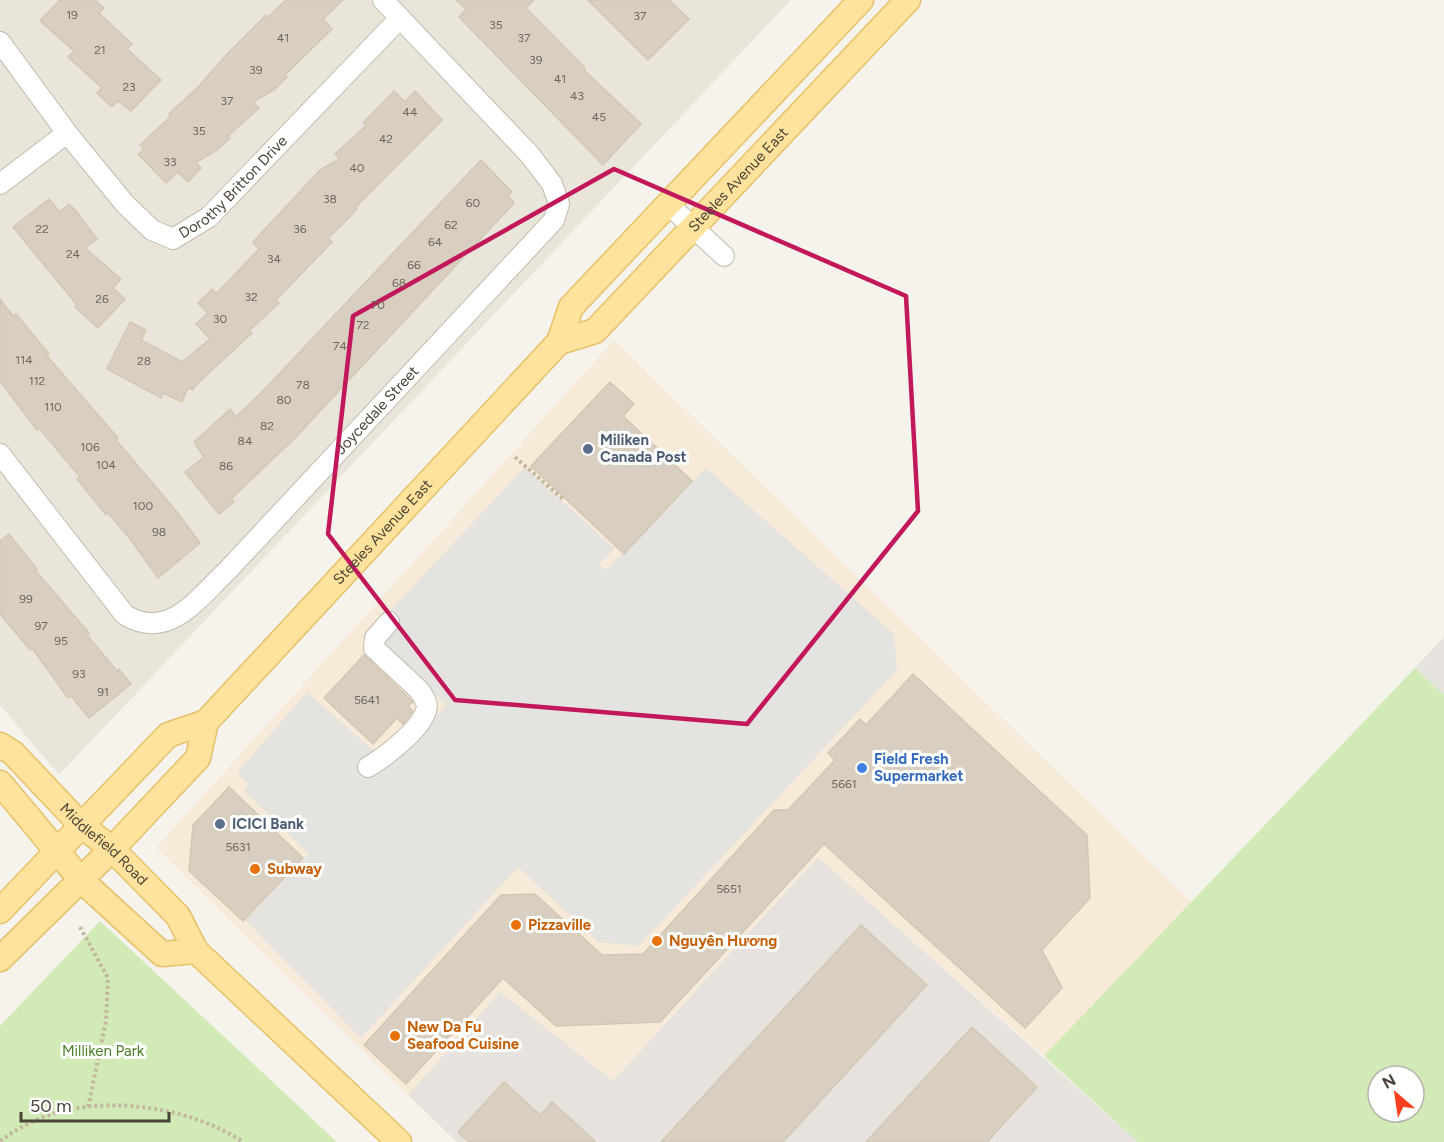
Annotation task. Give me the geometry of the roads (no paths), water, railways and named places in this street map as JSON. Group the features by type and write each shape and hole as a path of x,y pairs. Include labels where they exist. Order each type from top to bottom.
{"main road":[{"name":"Steeles Avenue East","path":"0,911 168,735 206,722 559,342 571,307 861,0"},
{"name":"Steeles Avenue East","path":"559,342 595,331 908,0"},
{"path":"0,959 112,849 198,758 206,722"},
{"name":"Middlefield Road","path":"0,745 13,753 82,826 112,849 178,916 196,951 399,1142"},
{"path":"0,783 81,880 162,954 196,951"}],"street":[{"name":"Joycedale Street","path":"0,454 125,615 140,624 167,623 227,571 554,220 559,204 552,184 530,155 383,0"},
{"name":"Dorothy Britton Drive","path":"0,42 67,133 125,204 152,230 173,239 209,217 400,18"},
{"path":"0,184 67,133"},
{"path":"668,204 724,256"},
{"path":"368,767 385,757 421,721 427,710 425,698 419,690 374,648 375,638 389,622"}],"place":[{"name":"Miliken Canada Post","path":"588,449"},
{"name":"Field Fresh Supermarket","path":"862,768"},
{"name":"ICICI Bank","path":"220,824"},
{"name":"Subway","path":"255,869"},
{"name":"Pizzaville","path":"516,925"},
{"name":"Nguyên Hương","path":"657,941"},
{"name":"New Da Fu Seafood Cuisine","path":"395,1036"}],"park label":[{"name":"Milliken Park","path":"103,1051"}]}
